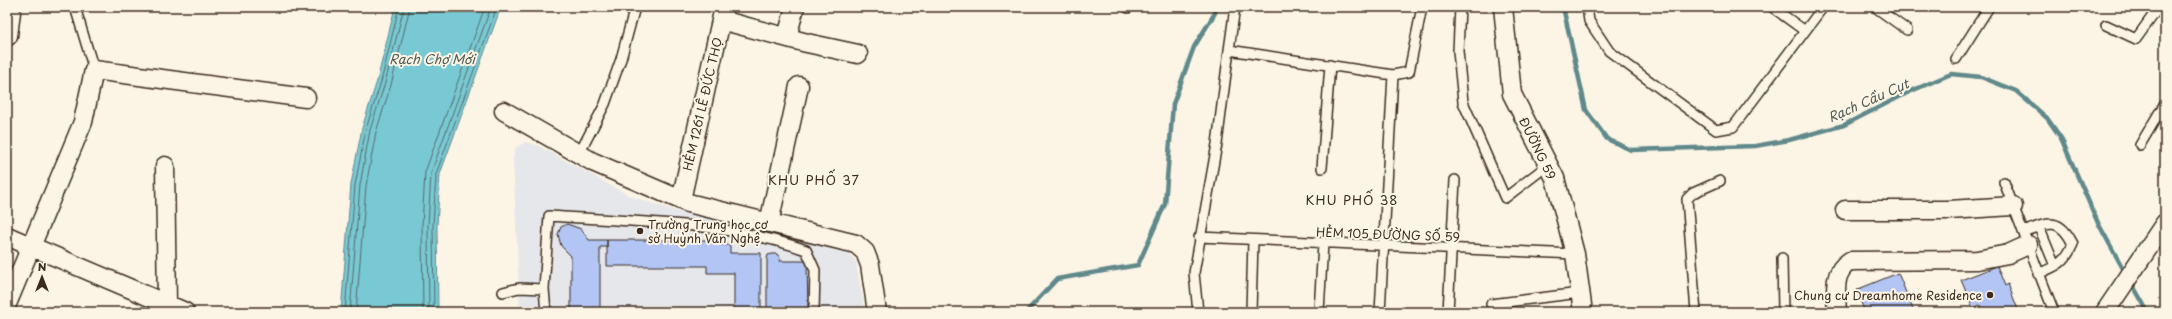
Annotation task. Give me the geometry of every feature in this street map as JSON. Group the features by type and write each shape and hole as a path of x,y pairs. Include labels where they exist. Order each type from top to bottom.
{"street":[{"path":"8,36 11,12 9,7"},
{"path":"787,37 795,7"},
{"name":"ĐƯỜNG 59","path":"1503,7 1512,94 1554,178 1575,254 1583,312"},
{"path":"723,13 787,37 858,54"},
{"name":"HẺM 1261 LÊ ĐỨC THỌ","path":"681,200 723,13"},
{"path":"7,304 83,122 94,70 306,98"},
{"path":"769,223 799,86"},
{"path":"504,111 579,154 681,200 856,244 865,252 870,265 877,312"},
{"path":"164,166 167,304"},
{"path":"1845,210 1949,210 2013,206"},
{"path":"2105,312 2165,223"},
{"path":"7,236 185,312"},
{"path":"1837,312 1836,278 1842,266 1850,261 1977,260 2008,254 2025,239"}],"lane":[{"path":"76,7 94,70"},
{"path":"579,154 605,104 621,58 635,7"},
{"path":"1198,312 1194,273 1199,237 1217,144 1235,7"},
{"path":"1229,50 1393,75 1409,72 1422,7"},
{"path":"1460,7 1458,51 1463,102 1505,198 1548,165"},
{"path":"1587,7 1589,21 1609,51 1716,130 1733,127 1823,7"},
{"path":"1772,7 1805,31"},
{"path":"1875,7 1907,30"},
{"path":"1956,58 1989,7"},
{"path":"2106,25 2136,40 2159,7"},
{"path":"1322,168 1330,65"},
{"path":"1380,312 1393,75"},
{"path":"2140,145 2165,103"},
{"path":"1448,312 1455,180"},
{"path":"1696,312 1687,199 1693,193 1720,181"},
{"path":"2004,182 2038,274 2054,312"},
{"path":"546,312 544,289 549,216 719,228 779,240 806,250 815,270 814,312"},
{"path":"2025,239 2039,226 2052,224 2061,226 2068,233 2073,244 2068,256 2055,266 2038,274"},
{"path":"2039,226 2055,266"},
{"name":"HẺM 105 ĐƯỜNG SỐ 59","path":"1199,237 1253,241 1575,254"},
{"path":"1251,312 1253,241"},
{"path":"1319,312 1323,243"},
{"path":"1782,258 1783,312"},
{"path":"503,292 519,288 544,289"},
{"path":"1491,304 1580,293"}],"shaded area":[{"name":"Trường Trung học cơ sở Huỳnh Văn Nghệ","path":"525,142 537,145 632,197 680,212 846,250 856,262 865,312 520,312 513,159 515,148"}],"water":[{"name":"Rạch Chợ Mới","path":"395,7 501,7 440,174 437,226 438,312 341,312 351,184 362,128 377,81"}],"building":[{"path":"567,224 581,229 589,240 607,240 607,247 600,247 600,312 571,312 571,256 561,246 558,234 561,227"},
{"path":"607,240 722,240 722,245 730,245 730,253 761,253 761,312 734,312 734,273 707,273 707,266 607,266"},
{"path":"777,254 780,261 807,261 808,312 767,312 767,259 768,255"},
{"name":"Chung cư Dreamhome Residence","path":"1997,266 2005,286 2008,284 2019,312 1979,312 1982,310 1980,305 1973,308 1961,280"},
{"name":"Chung cư Dreamhome Residence","path":"1898,273 1914,312 1865,312 1856,290"}],"waterway":[{"path":"1026,312 1057,279 1138,265 1165,204 1173,104 1194,47 1215,13 1216,7"},
{"name":"Rạch Cầu Cụt","path":"1563,7 1586,110 1607,139 1631,150 1755,146 1789,140 1844,125 1909,92 1951,74 1981,77 2016,91 2047,118 2061,138 2098,223 2126,274"},
{"name":"Rạch Cầu Cụt","path":"2131,282 2148,312"}],"place":[{"name":"Trường Trung học cơ sở Huỳnh Văn Nghệ","path":"640,231"},
{"name":"Chung cư Dreamhome Residence","path":"1990,295"}],"district":[{"name":"KHU PHỐ 37","path":"814,179"},
{"name":"KHU PHỐ 38","path":"1352,199"}]}
